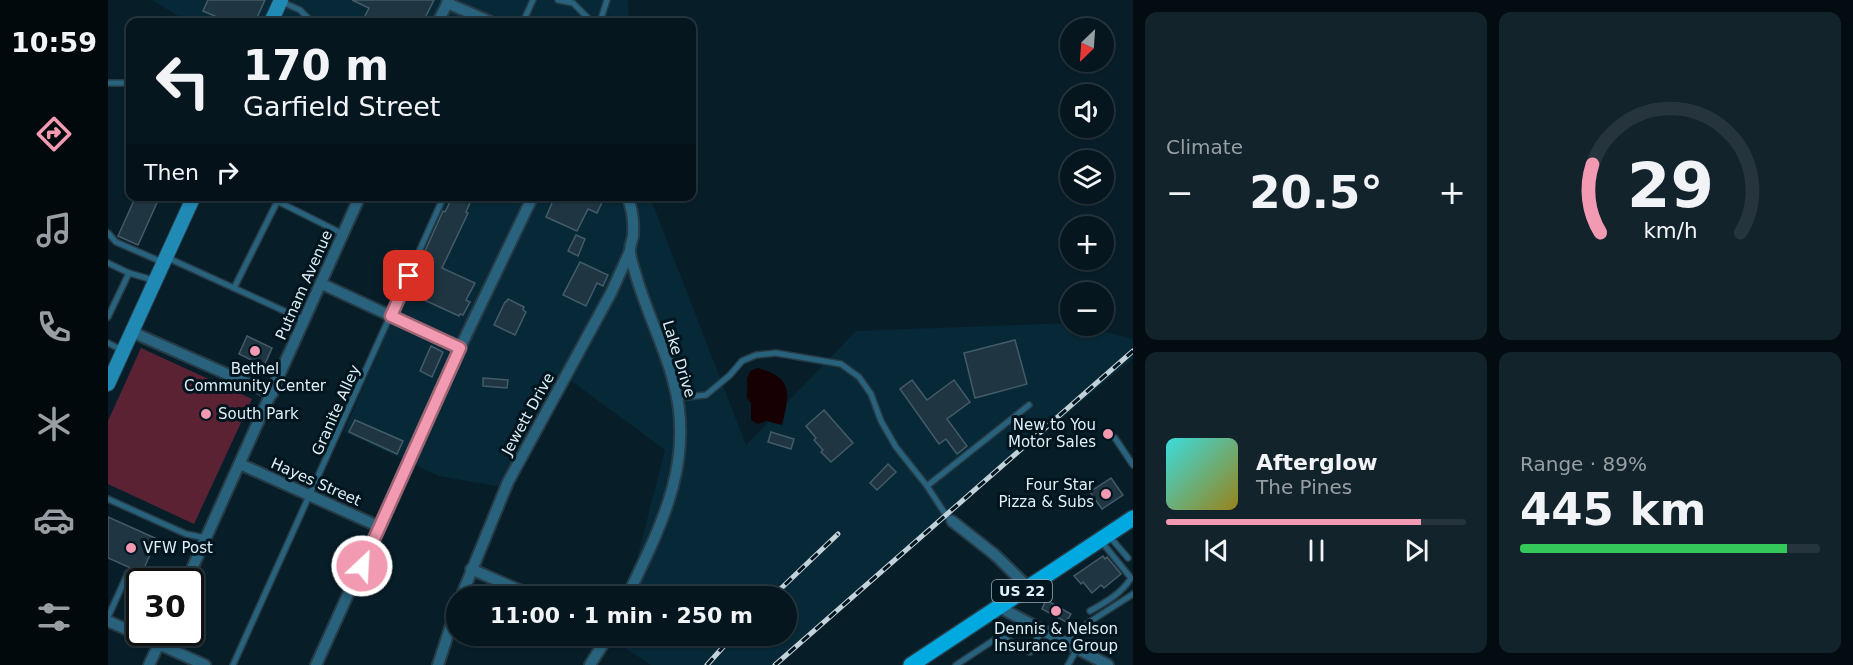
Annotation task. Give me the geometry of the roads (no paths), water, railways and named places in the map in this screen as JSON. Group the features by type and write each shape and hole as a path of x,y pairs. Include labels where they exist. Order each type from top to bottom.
{"main road":[{"name":"US 22","path":"911,665 1133,518"}],"street":[{"path":"273,18 280,1"},
{"path":"440,18 448,1 483,18"},
{"path":"108,384 192,201"},
{"name":"Putnam Avenue","path":"192,568 358,201"},
{"path":"316,665 460,348 531,201"},
{"name":"Lake Drive","path":"629,201 633,211 630,250 634,272 673,377 678,398 681,435 674,486 658,533 632,586"},
{"name":"Jewett Drive","path":"465,586 508,482 611,293 630,250"},
{"path":"322,284 460,348"},
{"path":"132,332 272,394"},
{"name":"Hayes Street","path":"240,464 380,527"},
{"path":"952,521 994,554 1028,587"},
{"path":"471,569 510,586"},
{"path":"999,607 1108,665"},
{"path":"108,619 126,628"},
{"path":"438,665 446,641"},
{"path":"149,665 158,646"},
{"path":"163,646 205,665"},
{"path":"590,665 602,646"}],"lane":[{"path":"525,18 533,0"},
{"path":"558,0 573,3 588,18"},
{"path":"601,18 607,0"},
{"path":"280,1 300,10 308,18"},
{"path":"108,83 126,83"},
{"name":"Granite Alley","path":"233,665 442,201"},
{"path":"234,288 277,202 344,234"},
{"path":"108,232 116,242 234,288 305,320"},
{"path":"108,262 129,273 155,281"},
{"path":"108,317 129,273"},
{"path":"108,343 124,350"},
{"path":"678,398 706,395 742,362 756,355 776,353 840,364 859,377 871,394 896,447 952,521"},
{"path":"927,486 1029,405"},
{"path":"1115,438 1133,465"},
{"path":"108,499 186,534 206,538"},
{"path":"1104,537 1128,558"},
{"path":"1090,611 1116,596 1131,578 1104,537"},
{"path":"108,619 126,578"},
{"path":"1064,641 1090,621 1133,595"},
{"path":"956,665 1000,636 1030,652 1042,630"},
{"path":"1068,665 1077,649"}],"railway":[{"path":"775,665 1133,351"},
{"path":"784,586 838,534"},
{"path":"707,665 724,646"}],"place":[{"name":"Bethel Community Center","path":"255,351"},
{"name":"South Park","path":"206,414"},
{"name":"New to You Motor Sales","path":"1108,434"},
{"name":"Four Star Pizza & Subs","path":"1106,494"},
{"name":"VFW Post","path":"131,548"},
{"name":"Dennis & Nelson Insurance Group","path":"1056,611"}]}
